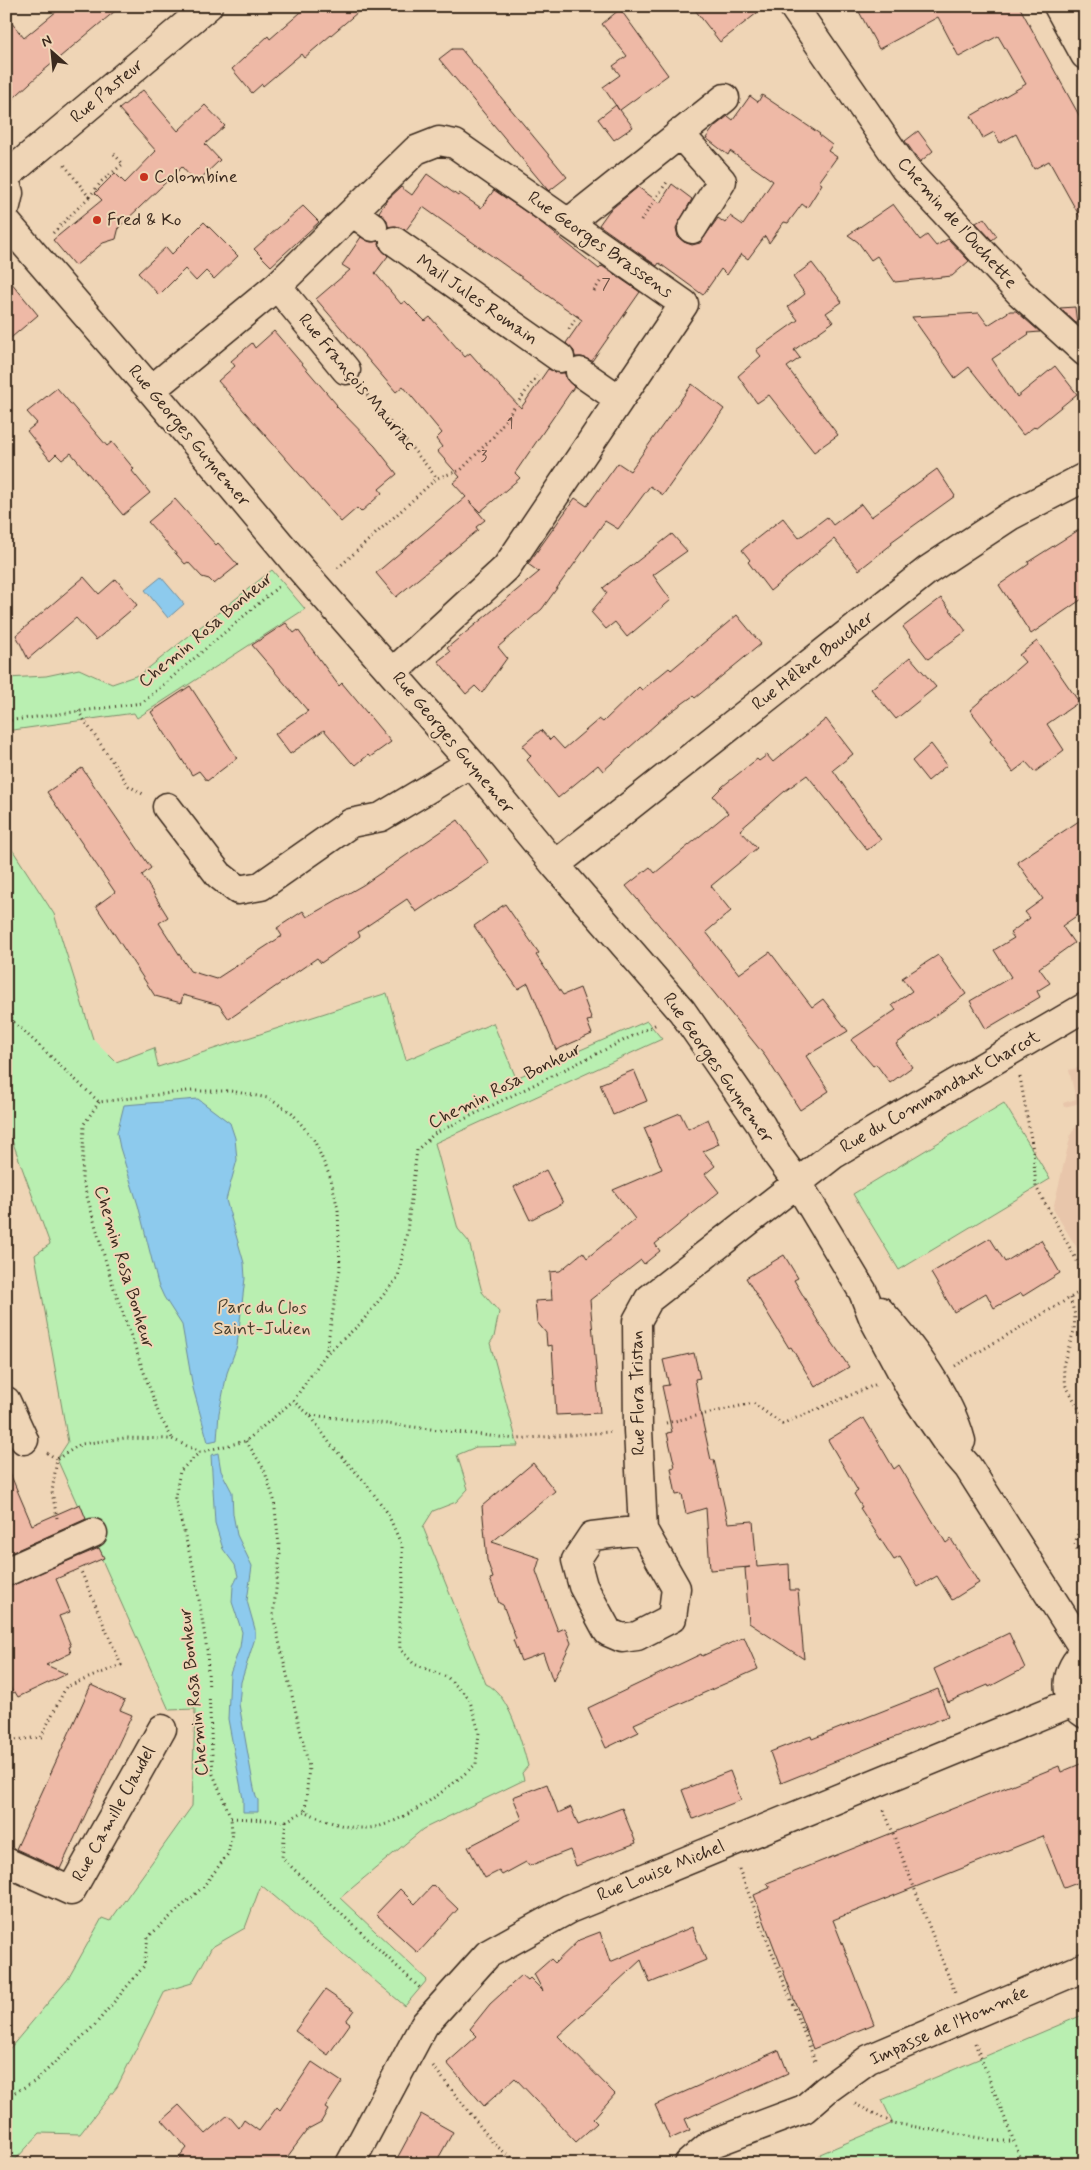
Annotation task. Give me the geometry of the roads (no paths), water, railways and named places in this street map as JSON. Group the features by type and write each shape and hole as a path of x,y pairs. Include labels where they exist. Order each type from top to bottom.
{"street":[{"name":"Rue Pasteur","path":"6,176 208,6"},
{"name":"Chemin de l'Ouchette","path":"793,6 905,170 1020,293 1085,352"},
{"path":"1058,6 1085,55"},
{"path":"568,223 725,98"},
{"path":"679,133 722,181 692,229"},
{"name":"Rue Georges Brassens","path":"151,390 277,286 374,227 416,150 439,140 455,144 684,304 618,399 506,568 392,673"},
{"path":"6,184 9,195 6,206"},
{"name":"Rue Georges Guynemer","path":"6,222 151,390 309,578 471,763 555,865 682,1011 762,1125 778,1156 797,1182 863,1292 874,1320 901,1374 948,1444 968,1467 1085,1652"},
{"name":"Mail Jules Romain","path":"374,227 618,399"},
{"name":"Rue François Mauriac","path":"277,286 346,370"},
{"name":"Rue Hélène Boucher","path":"555,865 928,570 1010,516 1085,477"},
{"path":"167,807 219,875 238,890 261,886 351,823 381,817 471,763"},
{"name":"Rue du Commandant Charcot","path":"797,1182 833,1155 1085,1007"},
{"name":"Rue Flora Tristan","path":"643,1530 638,1430 637,1321 649,1298 797,1182"},
{"name":"Rue Georges Guynemer","path":"863,1292 903,1336 931,1380 957,1427 968,1467"},
{"path":"6,1401 24,1440"},
{"path":"6,1572 93,1533"},
{"path":"1079,1708 1068,1691 1068,1680 1071,1668 1085,1652"},
{"name":"Rue Louise Michel","path":"350,2164 424,2025 488,1954 569,1909 874,1784 1079,1708"},
{"name":"Rue Camille Claudel","path":"6,1862 70,1891 162,1729"},
{"name":"Impasse de l'Hommée","path":"688,2164 711,2144 804,2109 826,2090 869,2059 1085,1967"}],"water":[{"path":"161,577 184,604 168,618 145,590"},
{"path":"198,1099 230,1123 235,1138 237,1160 226,1200 244,1263 245,1278 237,1346 227,1373 219,1413 217,1440 208,1442 193,1388 182,1325 158,1284 117,1133 124,1105"},
{"path":"218,1453 221,1471 232,1492 233,1514 237,1535 252,1566 247,1601 255,1629 255,1638 241,1682 239,1704 253,1783 258,1800 258,1812 243,1812 243,1799 228,1719 230,1674 240,1647 242,1632 232,1602 233,1586 238,1576 235,1565 223,1549 215,1523 211,1455"}],"place":[{"name":"Colombine","path":"144,177"},
{"name":"Fred & Ko","path":"97,220"}],"park label":[{"name":"Parc du Clos Saint-Julien","path":"262,1318"}]}
